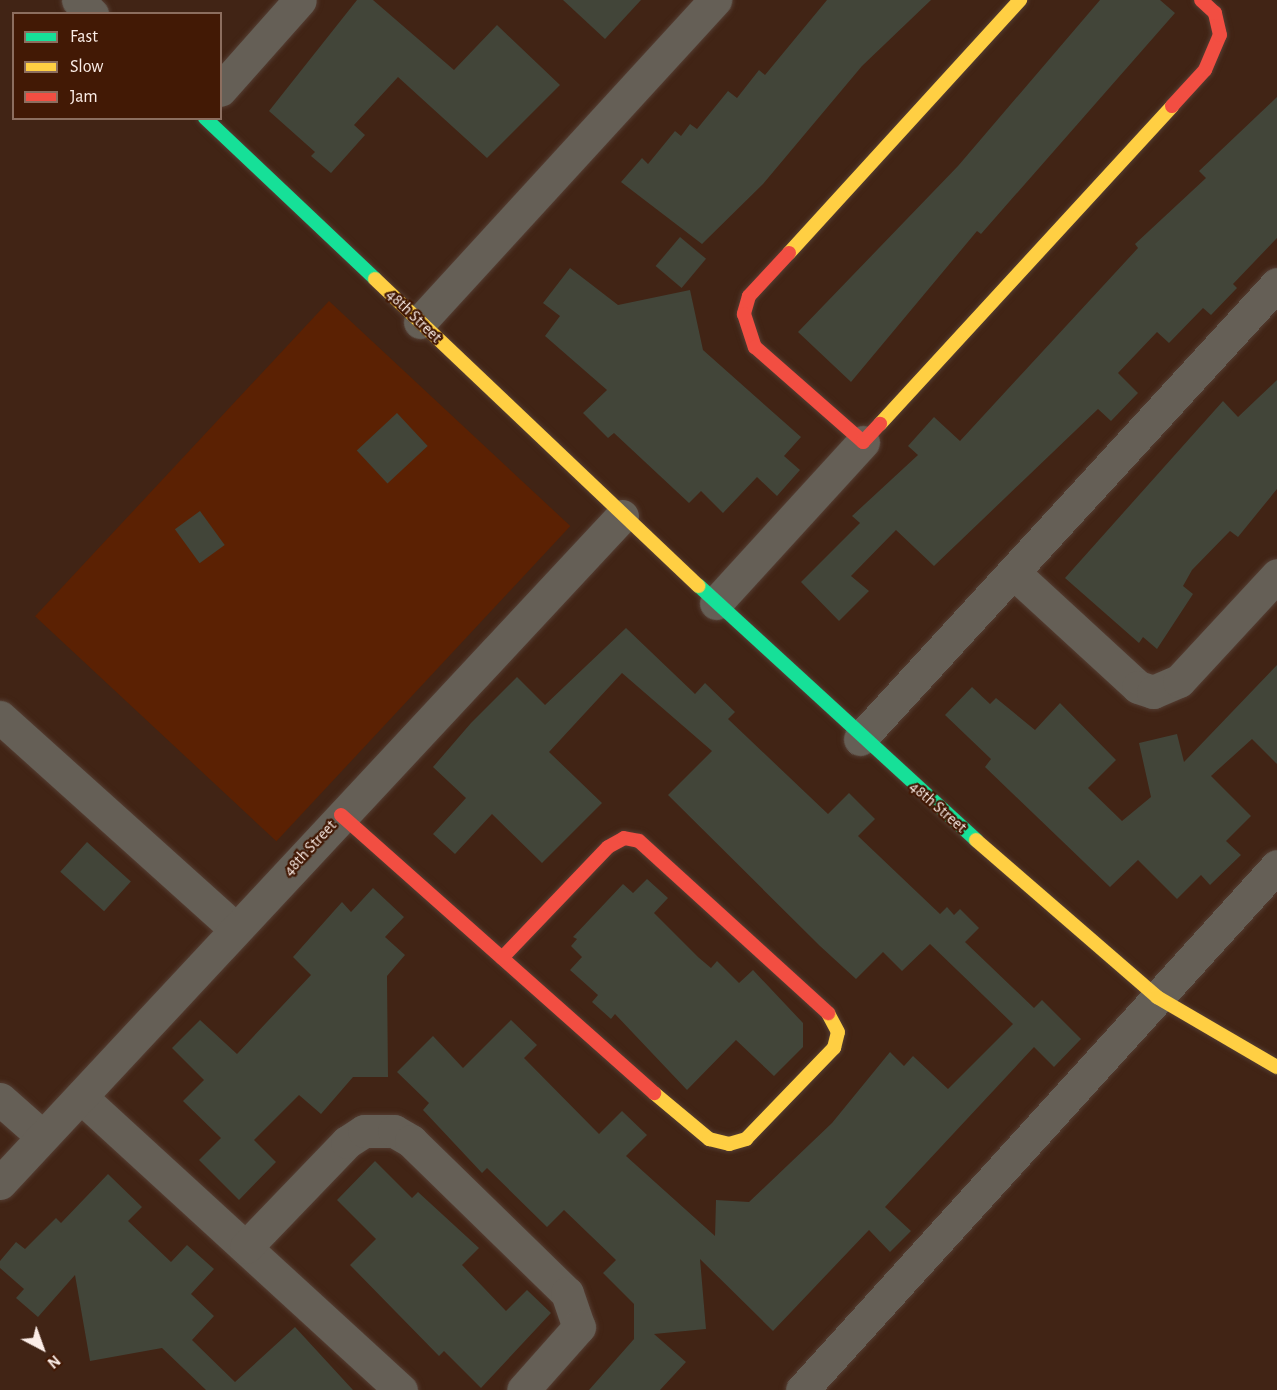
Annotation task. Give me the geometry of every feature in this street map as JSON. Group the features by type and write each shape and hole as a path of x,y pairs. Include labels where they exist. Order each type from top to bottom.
{"street":[{"path":"78,0 90,12"},
{"path":"222,88 300,0"},
{"path":"420,322 715,0"},
{"path":"863,442 755,347 744,314 749,296 1020,0"},
{"path":"716,603 1205,70 1220,35 1215,13 1201,0"},
{"name":"48th Street","path":"207,120 622,516 860,739 1157,997 1277,1067"},
{"path":"860,739 1277,284"},
{"name":"48th Street","path":"0,1183 234,928 622,516"},
{"path":"1014,573 1138,687 1153,692 1179,681 1277,575"},
{"path":"0,717 234,928"},
{"path":"341,815 502,958 709,1139 729,1144 746,1139 834,1048 838,1032 833,1017 639,841 624,838 609,847 502,958"},
{"path":"801,1390 1277,866"},
{"path":"81,1097 401,1390"},
{"path":"0,1099 42,1136"},
{"path":"246,1246 347,1142 364,1131 394,1131 554,1278 571,1301 579,1327 523,1390"}],"shaded area":[{"path":"329,301 570,526 276,841 35,616"}],"building":[{"path":"357,0 373,0 454,70 497,25 560,85 487,158 398,77 354,125 365,135 331,173 311,156 315,152 269,111"},
{"path":"563,0 641,0 605,39"},
{"path":"827,0 931,0 862,66 763,184 702,244 621,182 642,158 648,164 675,131 681,136 690,124 697,129 728,91 737,98 759,70 765,75"},
{"path":"1100,0 1160,0 1175,13 981,234 977,231 851,382 798,332 958,166"},
{"path":"1277,97 1277,238 1233,284 1237,288 1211,315 1203,308 1169,343 1157,332 1118,373 1138,393 1111,421 1098,409 934,566 896,530 851,576 869,591 839,621 801,582 860,523 852,516 918,455 908,446 934,417 960,441 1138,248 1135,244 1206,178 1199,171"},
{"path":"680,237 706,259 682,288 656,266"},
{"path":"570,268 618,305 690,290 703,350 801,437 784,456 800,470 777,496 757,477 723,513 701,491 689,503 614,433 608,438 583,413 607,390 545,336 560,316 543,303"},
{"path":"1277,380 1277,489 1238,537 1230,531 1192,570 1183,586 1193,594 1157,649 1143,637 1139,643 1065,578 1223,401 1238,417"},
{"path":"397,413 428,446 387,483 357,451"},
{"path":"200,511 225,545 200,563 175,529"},
{"path":"626,628 695,694 705,683 735,712 728,719 828,814 849,793 875,819 858,836 940,914 947,907 954,915 960,909 979,928 965,942 1034,1008 1042,1000 1081,1039 1054,1067 1034,1047 885,1207 911,1231 890,1252 869,1230 773,1331 700,1259 706,1329 654,1334 686,1362 660,1390 589,1390 634,1339 634,1304 603,1273 616,1260 564,1210 547,1227 487,1168 482,1173 423,1110 429,1103 397,1072 433,1036 463,1068 511,1020 537,1045 524,1058 599,1134 622,1111 647,1135 626,1156 715,1236 716,1200 749,1202 832,1123 890,1052 904,1066 913,1056 948,1089 1013,1024 930,944 902,971 883,952 856,979 668,795 712,751 622,673 549,752 602,803 542,863 492,814 455,854 433,834 466,798 433,767 471,723 517,677 545,705"},
{"path":"1277,665 1277,764 1252,739 1211,776 1251,816 1226,841 1241,855 1210,885 1201,875 1177,899 1138,860 1110,887 985,767 991,759 945,715 972,687 990,704 996,698 1035,730 1060,703 1116,760 1088,788 1122,821 1151,797 1139,743 1177,734 1184,762"},
{"path":"87,842 131,881 104,911 60,872"},
{"path":"647,879 668,898 654,913 698,957 711,968 717,961 739,983 753,970 803,1023 803,1047 774,1076 736,1040 687,1090 615,1014 611,1019 592,1002 598,995 570,970 582,957 571,946 577,939 573,937 623,884 633,893"},
{"path":"373,888 404,917 385,937 405,955 387,976 388,1077 353,1077 321,1114 299,1095 254,1140 276,1162 239,1200 199,1160 221,1138 183,1101 204,1080 172,1048 200,1020 237,1054 311,975 293,957 342,902 351,912"},
{"path":"375,1161 412,1198 418,1192 479,1248 462,1265 506,1311 527,1290 551,1313 481,1388 444,1351 439,1356 350,1265 376,1239 337,1200"},
{"path":"108,1174 142,1207 128,1221 171,1262 187,1245 214,1269 191,1294 214,1316 192,1340 235,1382 295,1327 353,1390 206,1390 162,1348 90,1361 75,1275 38,1317 16,1298 24,1289 0,1268 0,1261 16,1242 25,1249 56,1218 61,1223"}],"traffic: fast":[{"path":"207,120 375,279"},
{"path":"699,586 976,840"}],"traffic: slow":[{"path":"789,253 1020,0"},
{"path":"880,424 1172,106"},
{"path":"375,279 699,586"},
{"path":"976,840 1157,997 1277,1067"},
{"path":"654,1093 709,1139 729,1144 746,1139 834,1048 838,1032 828,1013"}],"traffic: jam":[{"path":"1172,106 1205,70 1220,35 1215,13 1201,0"},
{"path":"789,253 749,296 744,314 755,347 863,442 880,424"},
{"path":"341,815 654,1093"},
{"path":"502,958 608,847 624,838 639,841 828,1013"}]}
